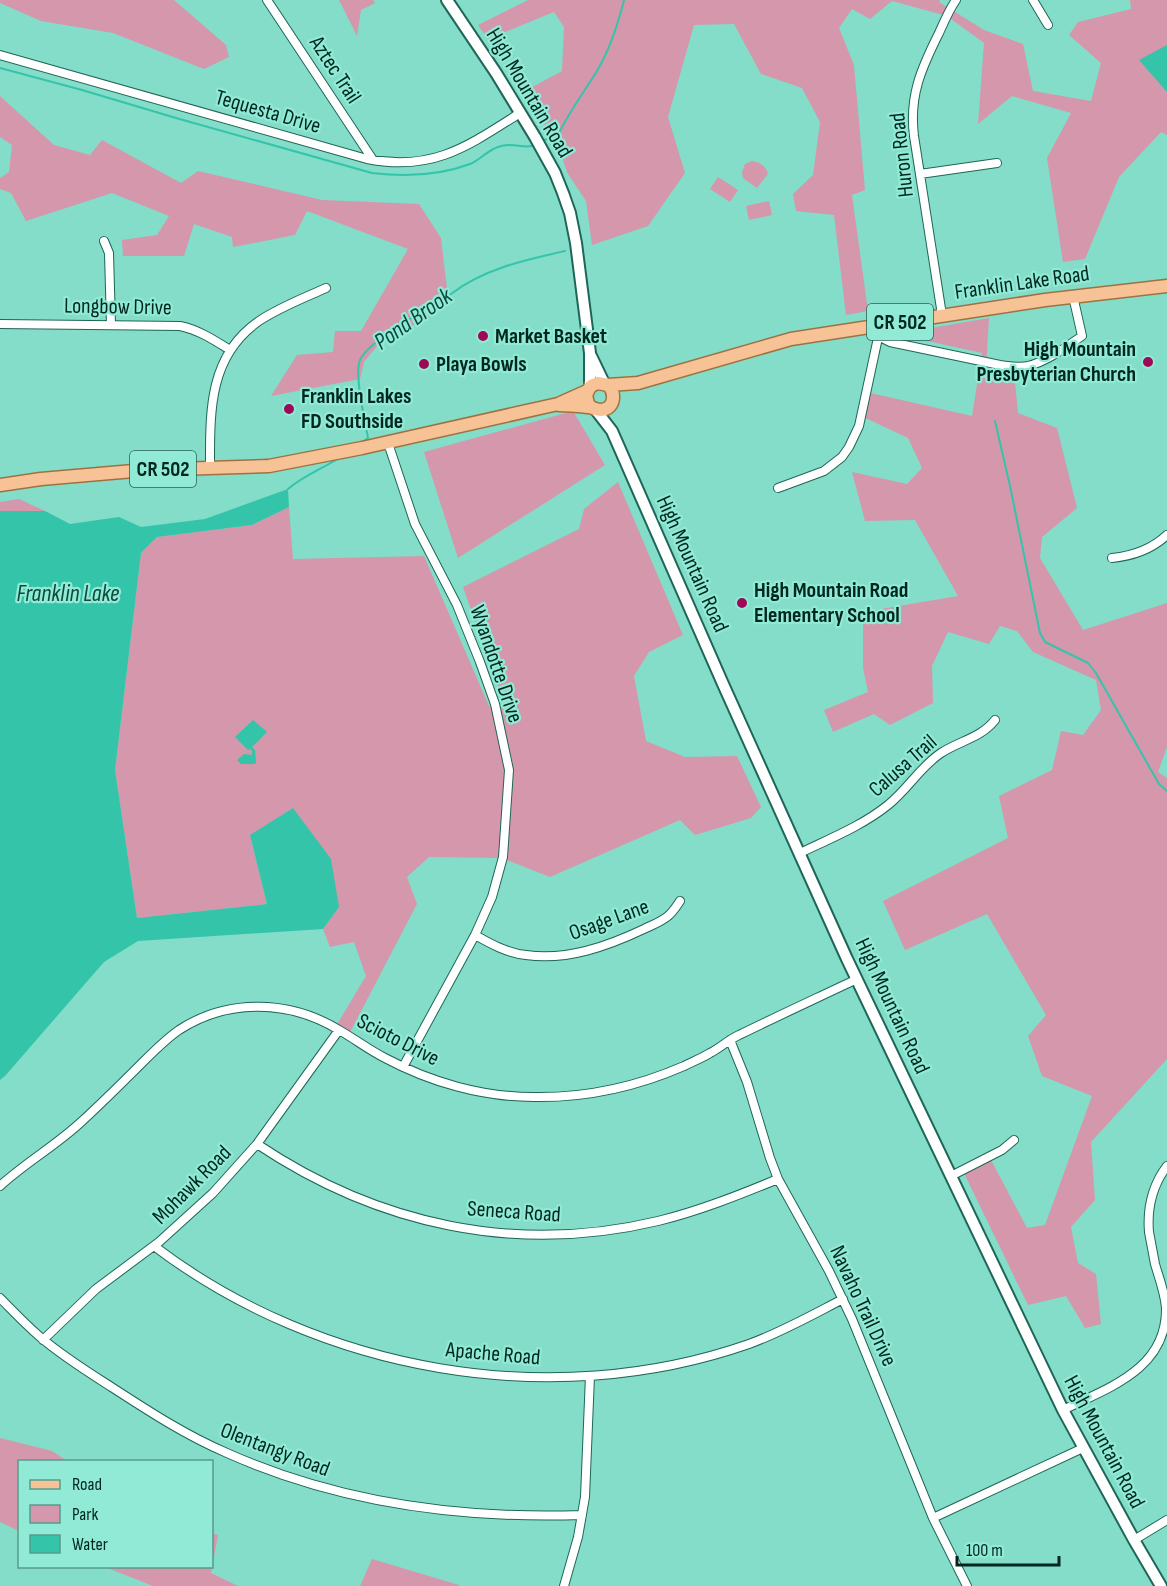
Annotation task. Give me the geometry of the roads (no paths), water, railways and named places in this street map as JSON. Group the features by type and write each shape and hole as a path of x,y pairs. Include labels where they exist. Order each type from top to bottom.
{"main road":[{"name":"High Mountain Road","path":"447,0 496,73 542,149 555,173 570,213 590,353 588,389"},
{"name":"Franklin Lake Road","path":"606,384 638,382 801,337 879,331 942,315 1074,296 1167,286"},
{"name":"High Mountain Road","path":"590,353 606,384"},
{"name":"Franklin Lake Road","path":"612,402 638,382"},
{"name":"CR 502","path":"0,485 133,471 269,466 388,443 558,405 597,383 606,384"},
{"path":"606,384 613,391 612,402"},
{"path":"588,389 586,399 593,408"},
{"name":"High Mountain Road","path":"612,402 612,431"},
{"name":"CR 502","path":"558,405 604,410 612,402"},
{"name":"High Mountain Road","path":"593,408 612,431 723,684 857,979 1063,1410 1161,1586"}],"street":[{"name":"Aztec Trail","path":"267,0 372,160"},
{"name":"Huron Road","path":"942,315 913,127 914,95 923,64 956,0"},
{"path":"1033,0 1048,25"},
{"name":"Tequesta Drive","path":"0,55 372,160 387,162 410,163 445,156 473,143 520,113"},
{"path":"920,174 997,163"},
{"path":"104,241 109,253 111,325"},
{"path":"210,468 212,399 221,367 230,350 246,331 258,322 326,288"},
{"path":"879,331 890,342 1000,365 1029,366 1063,350 1082,336 1074,296"},
{"name":"Longbow Drive","path":"0,324 170,325 205,334 230,350"},
{"path":"778,488 824,471 834,465 849,447 859,426 879,331"},
{"name":"Wyandotte Drive","path":"388,443 415,524 457,605 480,662 495,704 509,770 503,857 492,897 475,935 403,1067"},
{"path":"1112,558 1140,553 1167,535"},
{"name":"Calusa Trail","path":"800,853 880,812 931,760 980,734 988,729 995,720"},
{"name":"Osage Lane","path":"475,935 500,948 526,955 548,956 575,953 606,945 657,923 672,912 680,902"},
{"name":"Scioto Drive","path":"0,1186 79,1125 167,1040 185,1027 220,1011 267,1006 308,1015 403,1067 440,1082 485,1093 531,1098 577,1096 623,1087 656,1077 709,1054 730,1040 857,979"},
{"name":"Mohawk Road","path":"43,1340 96,1289 154,1246 213,1193 257,1144 339,1030"},
{"name":"Navaho Trail Drive","path":"730,1040 747,1082 778,1179 843,1299 867,1351 933,1518 967,1586"},
{"path":"951,1176 1002,1150 1014,1140"},
{"name":"Seneca Road","path":"257,1144 322,1183 369,1204 444,1225 530,1235 582,1233 633,1227 708,1207 778,1179"},
{"path":"1063,1410 1129,1378 1146,1364 1160,1343 1164,1332 1166,1310 1148,1220 1152,1196 1167,1166"},
{"name":"Apache Road","path":"154,1246 204,1280 248,1305 298,1328 360,1350 424,1365 529,1376 590,1376 656,1368 718,1354 778,1333 843,1299"},
{"name":"Olentangy Road","path":"0,1298 43,1340 164,1420 226,1453 291,1478 358,1497 434,1509 526,1516 582,1515"},
{"path":"564,1586 582,1515 590,1376"},
{"path":"933,1518 1083,1448"},
{"path":"1134,1540 1167,1520"}],"water":[{"path":"1167,45 1167,92 1139,60"},
{"name":"Franklin Lake","path":"288,489 289,507 252,525 157,537 141,553 115,770 137,918 267,904 250,835 293,808 331,859 339,907 323,929 138,941 104,962 0,1080 0,511 45,511 70,524 119,517 141,527 205,519"},
{"path":"253,720 267,732 252,747 255,750 255,764 241,764 237,760 244,754 252,755 252,751 235,737"}],"waterway":[{"path":"542,141 558,135 597,71 613,36 624,0"},
{"path":"0,68 372,173 397,175 434,173 470,164 494,148 503,145 527,147 535,145"},
{"name":"Pond Brook","path":"361,443 368,438 358,367 366,351 401,324 463,285 520,262 565,251"},
{"path":"995,421 1040,633 1045,642 1088,663 1096,673 1159,784 1167,791"},
{"name":"Pond Brook","path":"288,489 339,458"}],"place":[{"name":"Market Basket","path":"483,336"},
{"name":"High Mountain Presbyterian Church","path":"1148,362"},
{"name":"Playa Bowls","path":"424,364"},
{"name":"Franklin Lakes FD Southside","path":"289,409"},
{"name":"High Mountain Road Elementary School","path":"742,603"}]}
